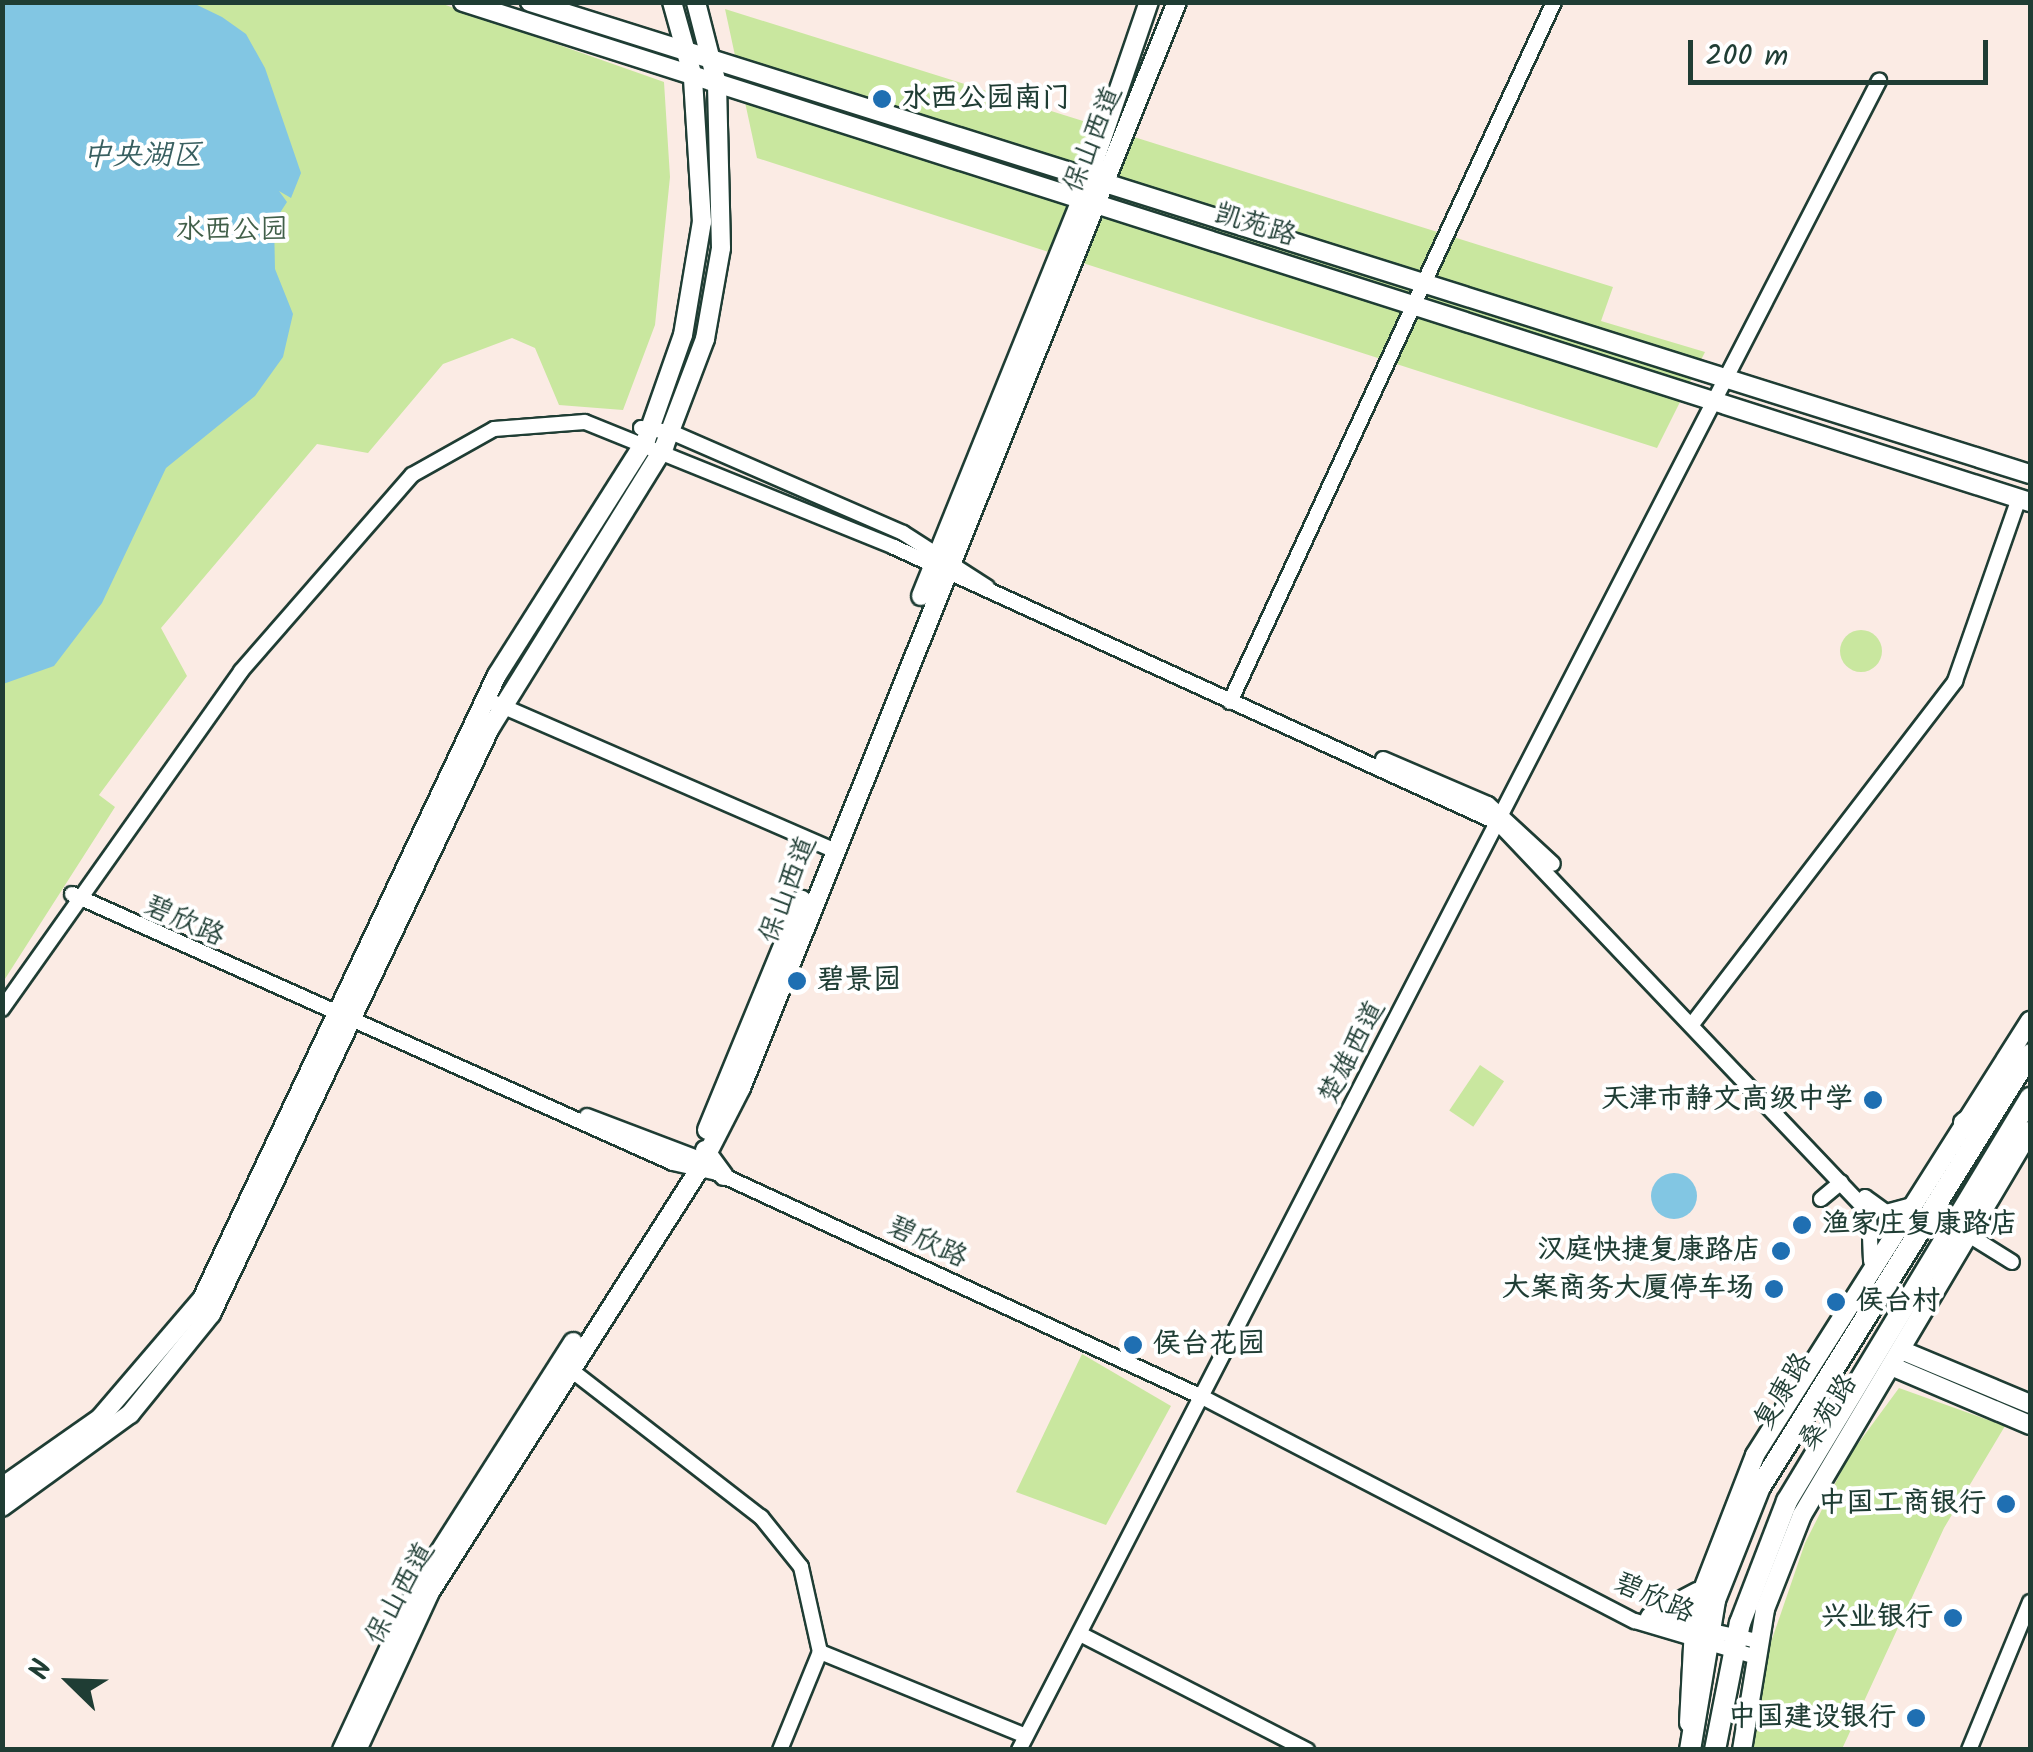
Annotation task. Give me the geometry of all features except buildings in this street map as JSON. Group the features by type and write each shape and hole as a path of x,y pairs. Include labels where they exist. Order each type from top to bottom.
{"highway":[{"name":"复康路","path":"1689,1748 1760,1487 2030,1054"},
{"path":"1958,1132 2009,1087"},
{"name":"复康路","path":"1715,1750 1724,1715 1716,1639 1805,1465 2027,1103"},
{"path":"1978,1188 2011,1165"},
{"path":"1724,1715 1724,1750"}],"main road":[{"name":"凯苑路","path":"463,2 693,77 706,64"},
{"name":"凯苑路","path":"530,2 706,64 752,71 1098,177 2030,474"},
{"path":"672,2 680,26 706,64"},
{"name":"保山西道","path":"1098,177 1149,2"},
{"name":"保山西道","path":"342,1750 419,1584 679,1192 706,1166 713,1131 1072,245 1084,202 1177,2"},
{"path":"494,703 667,440 704,338 721,248 699,11"},
{"path":"699,11 718,48 752,71"},
{"name":"凯苑路","path":"706,64 755,96 2025,500"},
{"path":"2,1506 92,1448 194,1341 494,703 648,435 698,259 693,77"},
{"path":"1040,161 1084,202"},
{"path":"1031,184 1060,210 1072,245"},
{"path":"2,1487 100,1418 185,1322 345,1016"},
{"path":"1650,1618 1683,1608 1701,1588 1754,1455 1871,1262 2030,1021"},
{"path":"2026,1138 2027,1103"},
{"path":"1941,1192 1958,1132"},
{"name":"桑苑路","path":"1742,1750 1716,1639 1770,1594 1827,1467 1972,1237 2026,1138"},
{"path":"679,1192 706,1166"},
{"path":"1896,1358 2030,1404"},
{"path":"1896,1358 2030,1425"},
{"name":"保山西道","path":"357,1750 430,1592 565,1365"},
{"path":"1701,1588 1716,1639"}],"street":[{"path":"1232,698 1554,2"},
{"name":"楚雄西道","path":"1022,1742 1206,1395 1879,81"},
{"path":"2,999 237,668 415,464 469,432 538,414 667,440 1501,819 1873,1206 1908,1206"},
{"path":"1695,1020 1955,681 2025,500"},
{"path":"494,703 829,848"},
{"path":"2,1009 75,894"},
{"name":"碧欣路","path":"75,894 345,1016 706,1166 1206,1395 1716,1639"},
{"path":"1695,1020 1872,1217 1871,1262"},
{"path":"1822,1199 1841,1182"},
{"path":"1972,1237 2012,1262"},
{"path":"565,1365 784,1541 813,1599 820,1652 780,1750"},
{"name":"碧欣路","path":"1206,1395 1650,1618 1716,1639"},
{"path":"1968,1750 2030,1602"},
{"path":"1082,1635 1306,1750"},
{"path":"820,1652 1022,1742"}],"green space":[{"name":"水西公园","path":"3,3 440,3 664,82 670,177 655,325 623,410 559,405 535,348 512,338 443,364 368,453 317,444 161,628 187,676 99,795 115,807 3,982"},
{"path":"725,9 1613,287 1601,321 1705,352 1657,448 757,158"},
{"path":"1861,630 1876,636 1882,651 1876,666 1861,672 1846,666 1840,651 1846,636"},
{"path":"1480,1065 1504,1081 1473,1127 1449,1111"},
{"path":"1082,1354 1171,1406 1106,1525 1016,1492"},
{"path":"1899,1388 2005,1426 1944,1528 1842,1749 1752,1750 1759,1677 1805,1543 1849,1456"}],"water":[{"name":"中央湖区","path":"3,2 193,3 222,17 246,34 265,68 301,173 291,198 279,191 287,202 274,222 275,269 293,314 283,357 255,396 166,468 102,603 54,666 3,684"},
{"path":"1674,1173 1690,1180 1697,1196 1690,1212 1674,1219 1658,1212 1651,1196 1658,1180"}],"place":[{"name":"水西公园南门","path":"882,99"},
{"name":"碧景园","path":"797,981"},
{"name":"天津市静文高级中学","path":"1873,1100"},
{"name":"渔家庄复康路店","path":"1802,1225"},
{"name":"汉庭快捷复康路店","path":"1781,1251"},
{"name":"大案商务大厦停车场","path":"1774,1289"},
{"name":"侯台村","path":"1836,1302"},
{"name":"侯台花园","path":"1133,1345"},
{"name":"中国工商银行","path":"2006,1504"},
{"name":"兴业银行","path":"1953,1618"},
{"name":"中国建设银行","path":"1916,1718"}]}
